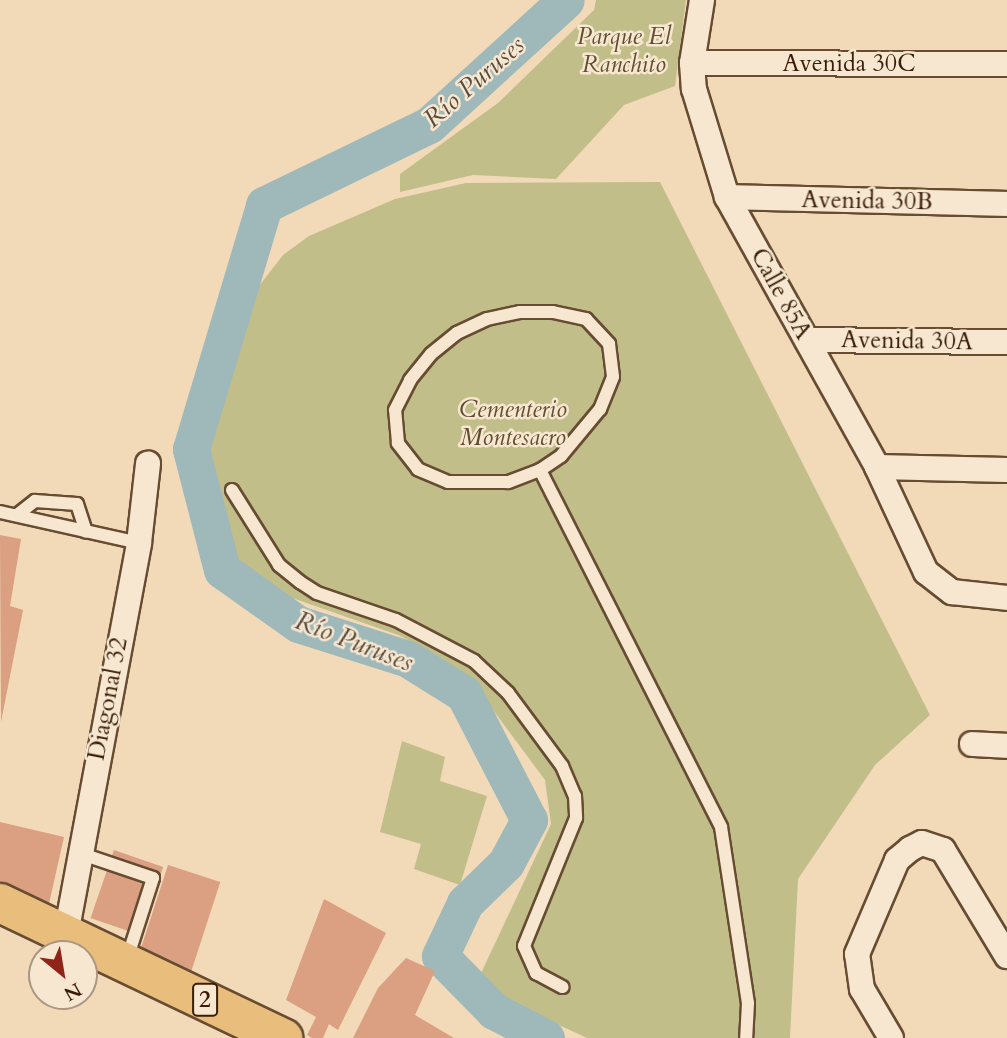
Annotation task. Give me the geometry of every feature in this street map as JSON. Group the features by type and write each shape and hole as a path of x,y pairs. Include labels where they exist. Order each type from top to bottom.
{"highway":[{"name":"2","path":"0,903 53,940"},
{"name":"2","path":"0,930 42,940"},
{"name":"2","path":"98,955 126,963 283,1038"},
{"name":"2","path":"98,975 231,1038"}],"street":[{"name":"Calle 85A","path":"702,0 692,63 706,140 727,197 877,467 926,572 952,592 1007,598"},
{"name":"Avenida 30C","path":"692,63 1007,64"},
{"name":"Avenida 30B","path":"727,197 1007,205"},
{"name":"Avenida 30A","path":"807,340 1007,342"},
{"name":"Diagonal 32","path":"60,940 139,542 148,464"},
{"path":"877,467 1007,470"},
{"path":"972,744 1007,746"},
{"path":"891,1038 862,989 857,954 897,860 922,843 947,854 1007,956"}],"lane":[{"path":"553,312 586,319 609,344 612,377 600,409 561,456 540,470 508,482 448,482 418,469 398,443 395,410 410,380 431,354 457,333 498,317 553,312"},
{"path":"540,470 721,828 748,1003 746,1038"},
{"path":"232,490 279,565 317,593 396,620 474,661 508,693 562,766 575,796 576,818 524,946 536,973 562,987"},
{"path":"18,515 35,501 77,504 86,532"},
{"path":"0,512 139,542"},
{"path":"79,853 153,878 126,963"}],"green space":[{"name":"Parque El Ranchito","path":"596,0 686,0 675,86 624,105 556,179 473,175 400,192 400,174 498,103 594,10"},
{"name":"Cementerio Montesacro","path":"660,182 930,715 875,765 798,879 790,1038 587,1038 475,986 551,824 545,780 490,706 426,649 398,635 278,593 244,572 225,541 213,505 207,453 226,368 259,286 283,255 309,236 395,199 466,183"},
{"path":"402,741 445,757 440,781 487,796 460,885 414,869 421,844 380,832"}],"building":[{"path":"0,535 21,539 10,606 23,610 1,722"},
{"path":"0,822 64,837 48,908 0,882"},
{"path":"114,850 163,867 140,935 91,918"},
{"path":"168,865 220,882 191,972 139,955"},
{"path":"324,899 386,933 338,1030 329,1024 323,1038 312,1038 307,1035 316,1017 286,1000"},
{"path":"406,958 435,971 415,1015 454,1038 353,1038 378,988"}],"waterway":[{"name":"Río Puruses","path":"546,1038 494,1011 440,956 465,903 506,863 529,820 464,694 408,659 298,624 222,570 191,449 264,205 429,125 566,0"}]}
